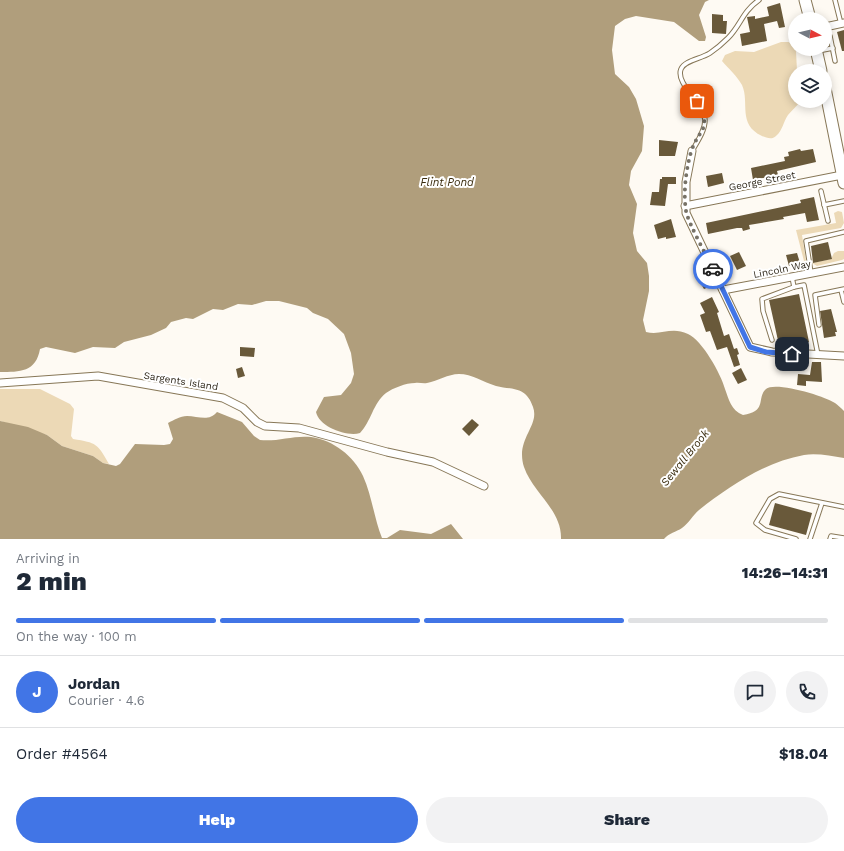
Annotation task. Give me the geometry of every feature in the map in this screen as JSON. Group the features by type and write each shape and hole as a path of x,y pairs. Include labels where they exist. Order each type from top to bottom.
{"main road":[{"path":"805,0 808,12"},
{"path":"829,108 843,179"}],"street":[{"path":"832,26 843,24"},
{"path":"692,151 686,182 686,213 750,347 768,352 844,356"},
{"name":"George Street","path":"685,206 843,179"},
{"name":"Lincoln Way","path":"723,290 844,267"},
{"name":"Sargents Island","path":"0,383 98,376 110,377 133,383 201,392 236,403 257,422 265,426 299,428 346,442 433,462 469,481 484,486"}],"lane":[{"path":"692,151 703,130 705,121 697,101 681,79 681,70 686,63 702,58 729,37 750,6 759,0"},
{"path":"834,0 843,24"},
{"path":"832,44 835,61"},
{"path":"821,191 828,221"},
{"path":"824,204 844,201"},
{"path":"811,273 806,240 844,232"},
{"path":"792,277 794,287"},
{"path":"772,340 763,311 762,299 794,287 804,285 818,355"},
{"path":"819,325 815,295 843,289 844,302"},
{"path":"796,539 765,530 756,523 770,499 779,494 844,507"},
{"path":"810,539 822,503"},
{"path":"830,539 831,536 844,538"}],"shaded area":[{"path":"781,42 788,42 788,56 796,56 797,64 788,64 788,108 794,108 785,120 782,129 773,138 762,136 749,126 742,85 722,61 725,55 735,51 754,52"},
{"path":"838,211 842,212 844,223 841,228 802,235 807,267 796,270 795,264 804,261 796,230 836,223 834,213"},
{"path":"844,251 844,259 817,266 812,263 831,259 834,253"},
{"path":"0,389 40,389 70,404 74,409 71,436 73,439 96,445 109,464 103,463 93,456 62,446 47,435 0,421"}],"water":[{"name":"Flint Pond","path":"0,0 709,0 705,2 699,15 706,37 705,41 699,41 674,22 636,16 625,19 615,26 612,50 615,74 629,87 636,99 644,126 642,151 631,171 629,185 637,204 633,233 637,251 647,263 649,276 649,291 643,320 646,332 656,333 676,331 693,337 710,358 723,383 731,404 739,413 743,415 756,411 759,407 763,393 766,389 771,387 800,390 835,403 844,411 844,458 809,454 790,458 762,469 723,492 699,510 682,528 664,539 561,539 557,519 528,476 524,467 522,457 523,448 534,414 533,407 527,395 518,390 496,386 468,375 455,374 427,383 411,383 389,391 378,402 367,424 360,433 348,434 334,430 322,422 316,412 324,397 341,395 351,383 354,374 351,353 344,334 328,319 313,313 307,308 279,301 266,301 252,305 238,304 223,310 213,309 193,319 186,318 171,322 166,328 151,335 124,342 115,348 93,347 75,353 46,347 40,349 35,362 26,369 14,372 0,372"},
{"path":"217,412 242,422 254,436 260,440 311,437 335,445 342,450 354,462 363,476 369,491 382,538 387,538 400,530 431,534 451,524 463,539 0,539 0,421 28,427 47,435 62,446 93,456 103,463 116,466 120,464 135,444 170,444 173,439 168,423 177,418 191,416 207,418"}],"building":[{"path":"780,3 785,27 779,28 777,21 764,24 767,41 742,46 740,34 750,32 747,17 755,16 755,19 769,16 767,7"},
{"path":"712,14 723,15 723,21 727,21 726,34 712,33"},
{"path":"844,30 844,51 842,51 837,32"},
{"path":"659,140 678,142 675,156 659,156"},
{"path":"800,149 801,151 813,149 816,162 777,171 778,175 753,180 751,168 785,161 784,157 789,156 788,152"},
{"path":"722,173 724,183 708,187 706,176"},
{"path":"662,177 676,177 676,184 668,184 665,206 650,205 652,192 659,192 660,179 662,179"},
{"path":"814,197 819,220 807,222 805,213 783,217 784,219 749,225 750,229 743,231 742,228 737,228 708,234 706,223 801,203 800,200"},
{"path":"671,219 676,237 658,239 654,225"},
{"path":"828,242 832,259 813,263 811,246"},
{"path":"739,252 746,266 737,270 730,256"},
{"path":"797,253 800,263 789,266 786,255"},
{"path":"708,279 711,286 704,289 700,282"},
{"path":"799,294 809,342 793,345 792,342 779,345 769,300"},
{"path":"712,297 719,312 717,313 724,336 729,334 734,349 737,348 739,354 737,355 740,365 734,367 727,347 717,350 710,331 706,332 700,315 705,313 700,303"},
{"path":"831,309 837,332 835,332 836,336 824,338 820,311"},
{"path":"240,347 255,348 254,357 240,356"},
{"path":"812,362 821,362 822,382 806,381 806,386 797,385 798,374 810,375"},
{"path":"242,367 245,376 238,378 236,369"},
{"path":"741,368 747,380 738,384 732,373"},
{"path":"472,419 479,425 469,436 462,429"},
{"path":"775,503 812,513 806,535 769,525"}],"way so far":[{"path":"697,101 703,112 705,121 703,130 692,151 686,182 686,213 713,269"}],"route":[{"path":"713,269 742,327 750,347 766,352 792,354"}],"water label":[{"name":"Sewall Brook","path":"685,458"}]}
